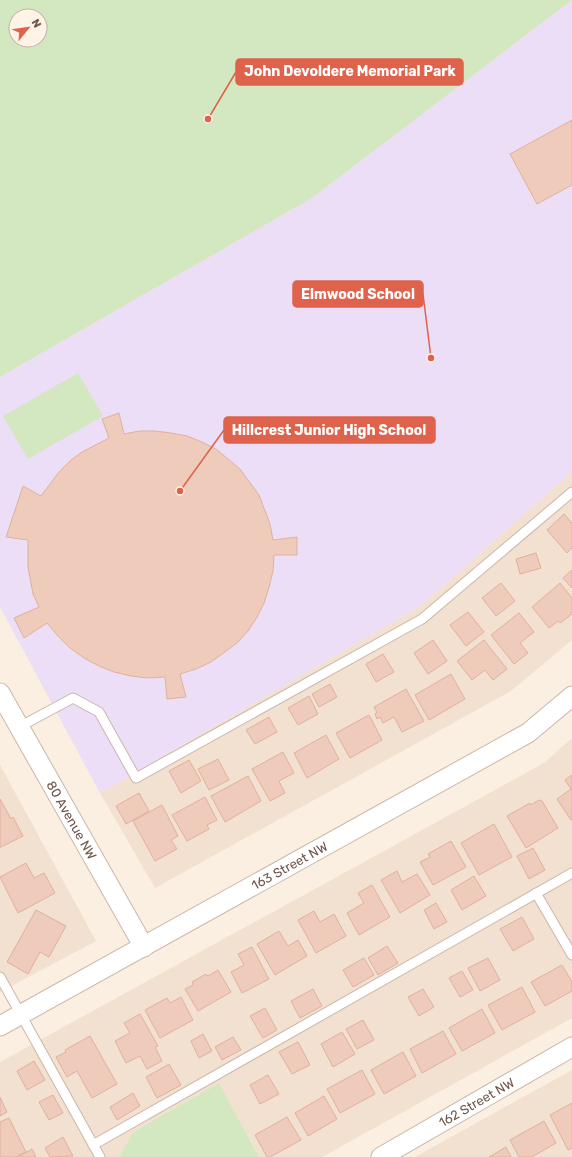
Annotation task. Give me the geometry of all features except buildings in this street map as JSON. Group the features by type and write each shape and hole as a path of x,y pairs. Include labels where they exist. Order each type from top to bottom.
{"street":[{"name":"80 Avenue NW","path":"0,693 144,947"},
{"name":"163 Street NW","path":"0,1026 528,732 572,696"},
{"name":"162 Street NW","path":"381,1157 572,1047"}],"lane":[{"path":"19,726 73,698 99,712 136,778 422,619 572,492"},
{"path":"93,1145 572,873"},
{"path":"536,893 572,955"},
{"path":"0,977 100,1157"}],"shaded area":[{"path":"572,0 572,471 422,605 100,793 0,607 0,377 312,198"},
{"path":"572,471 572,640 511,691 155,888 100,793 422,605"},
{"path":"572,738 572,1018 322,1157 259,1157 219,1083 133,1132 119,1157 0,1157 0,1062 544,763"},
{"path":"0,765 96,941 0,992"},
{"path":"572,1070 572,1157 415,1157"}],"green space":[{"path":"0,0 572,0 312,198 0,377"},
{"path":"78,373 103,416 28,459 3,416"},
{"path":"219,1083 259,1157 119,1157 133,1132"}],"place":[{"name":"John Devoldere Memorial Park","path":"208,119"},
{"name":"Elmwood School","path":"431,358"},
{"name":"Hillcrest Junior High School","path":"180,491"}]}
